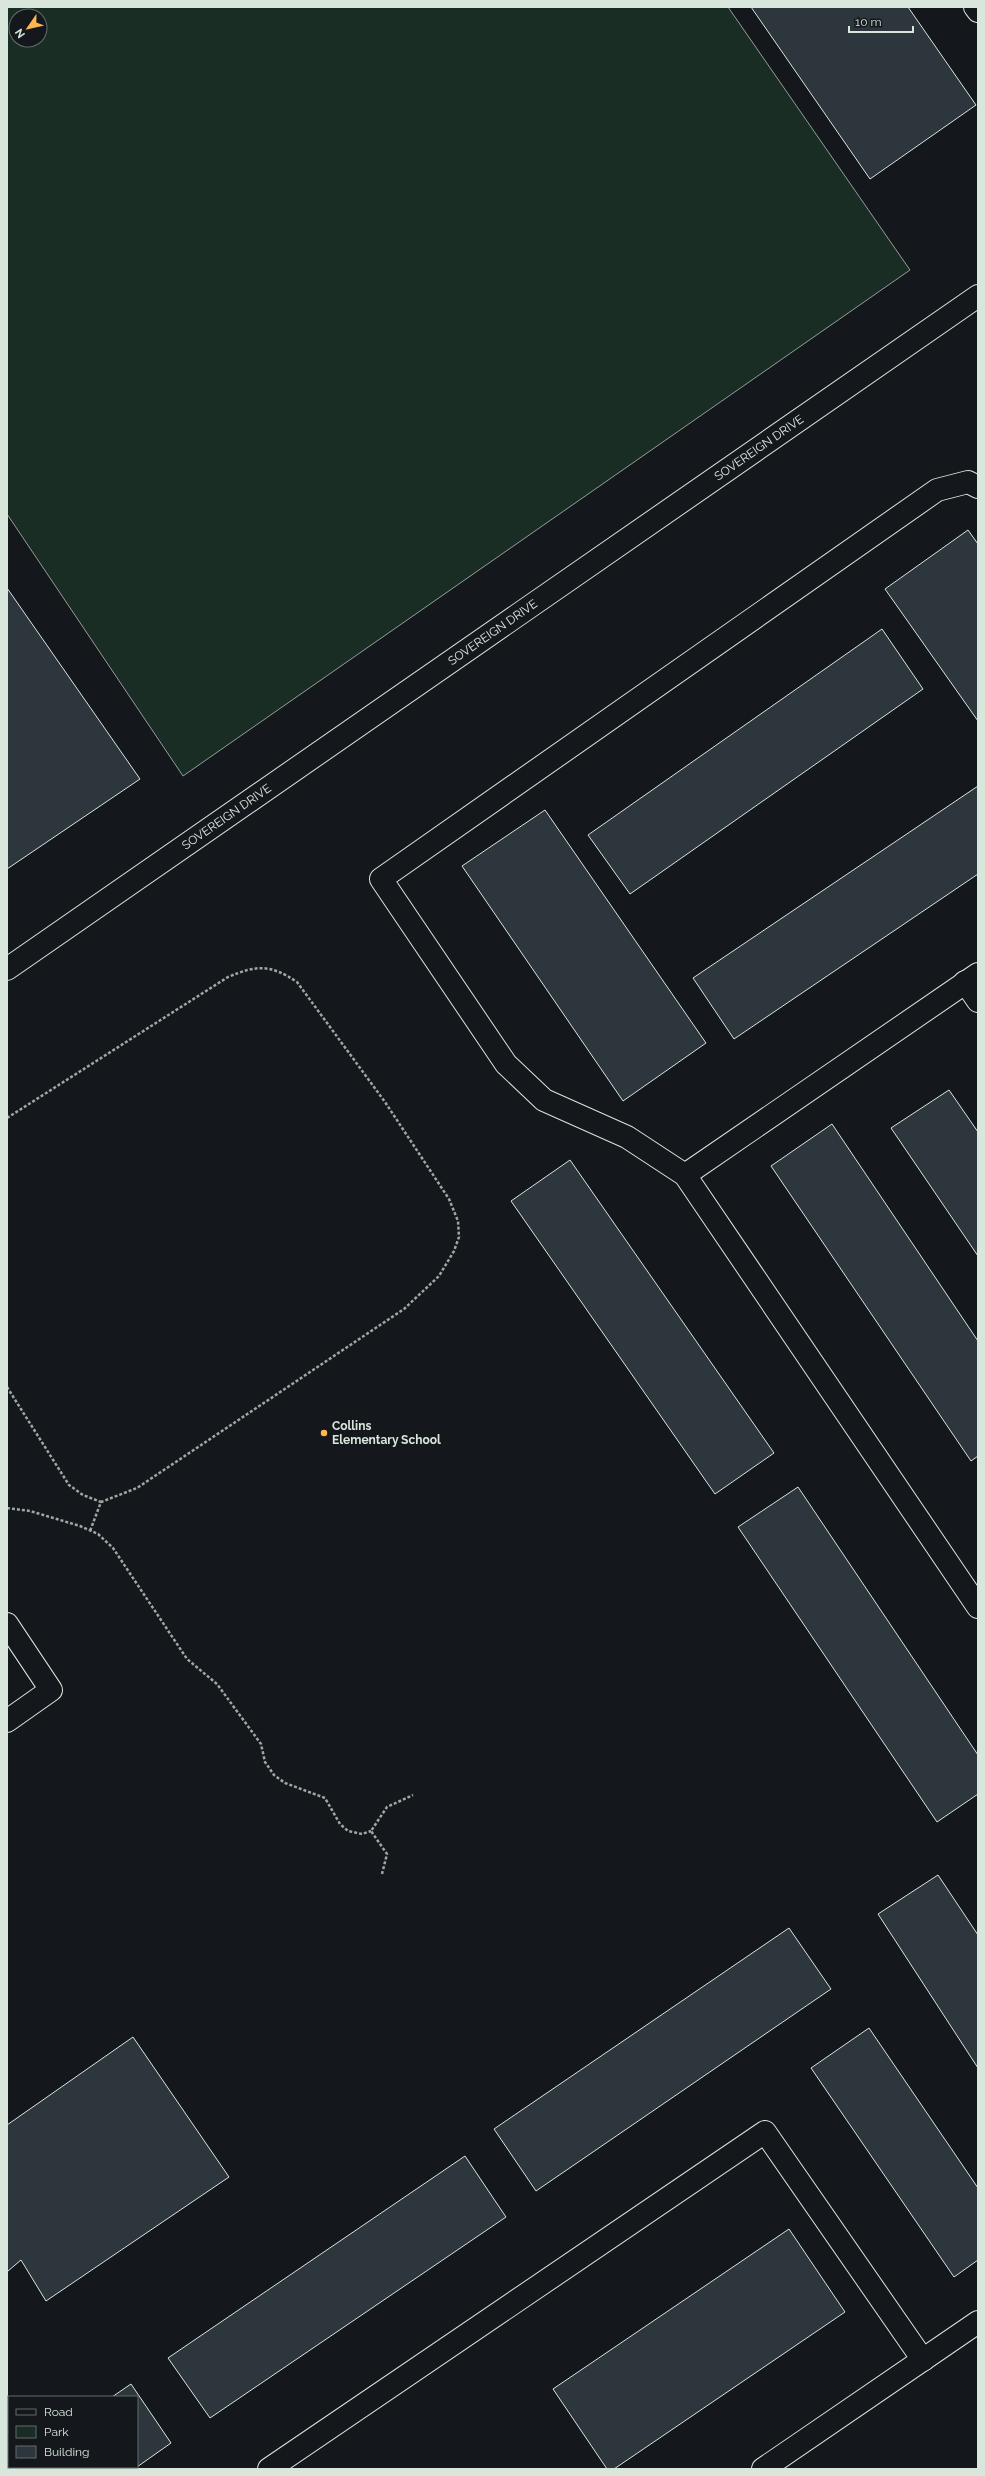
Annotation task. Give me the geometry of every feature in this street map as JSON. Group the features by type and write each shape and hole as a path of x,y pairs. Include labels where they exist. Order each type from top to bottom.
{"street":[{"path":"975,7 978,11"},
{"name":"SOVEREIGN DRIVE","path":"7,969 978,296"},
{"path":"978,487 968,482 937,490 381,879 506,1064 544,1100 627,1137 684,1175 978,1607"},
{"path":"684,1175 972,978 978,1001"},
{"path":"7,1624 51,1690 7,1721"},
{"path":"269,2469 765,2132 923,2360"},
{"path":"763,2469 978,2322"}],"path":[{"path":"7,1118 228,977 247,969 263,967 283,973 297,982 385,1102 449,1199 458,1221 459,1237 454,1251 439,1276 404,1309 137,1488 101,1502 83,1495 69,1485 7,1387"},
{"path":"90,1531 101,1502"},
{"path":"7,1508 30,1511 98,1534 112,1548 187,1660 217,1684 261,1744 265,1762 274,1775 285,1783 325,1798 340,1824 348,1831 362,1834 371,1831 386,1807 413,1795"},
{"path":"371,1831 387,1854 382,1874"}],"green space":[{"path":"7,7 728,7 910,270 183,776 7,514"}],"building":[{"path":"751,7 908,7 976,105 870,179"},
{"path":"968,530 978,544 978,721 885,589"},
{"path":"7,588 140,779 7,869"},
{"path":"882,629 923,689 630,894 588,835"},
{"path":"978,786 978,874 734,1039 693,978"},
{"path":"545,810 706,1043 623,1101 462,866"},
{"path":"949,1090 978,1132 978,1256 891,1128"},
{"path":"832,1124 978,1341 978,1456 971,1461 771,1166"},
{"path":"570,1160 774,1453 715,1494 511,1201"},
{"path":"798,1487 978,1755 978,1794 937,1822 738,1527"},
{"path":"938,1875 978,1935 978,2068 878,1914"},
{"path":"789,1928 831,1989 536,2191 494,2129"},
{"path":"869,2028 978,2188 978,2260 954,2277 811,2068"},
{"path":"133,2037 229,2177 46,2301 21,2260 8,2271 7,2269 7,2125"},
{"path":"465,2156 506,2217 210,2418 168,2358"},
{"path":"789,2229 845,2312 614,2469 607,2469 553,2389"},
{"path":"131,2384 171,2443 138,2466 138,2396 113,2396"},
{"path":"8,2468 135,2468 134,2469 7,2469"}],"place":[{"name":"Collins Elementary School","path":"324,1433"}]}
